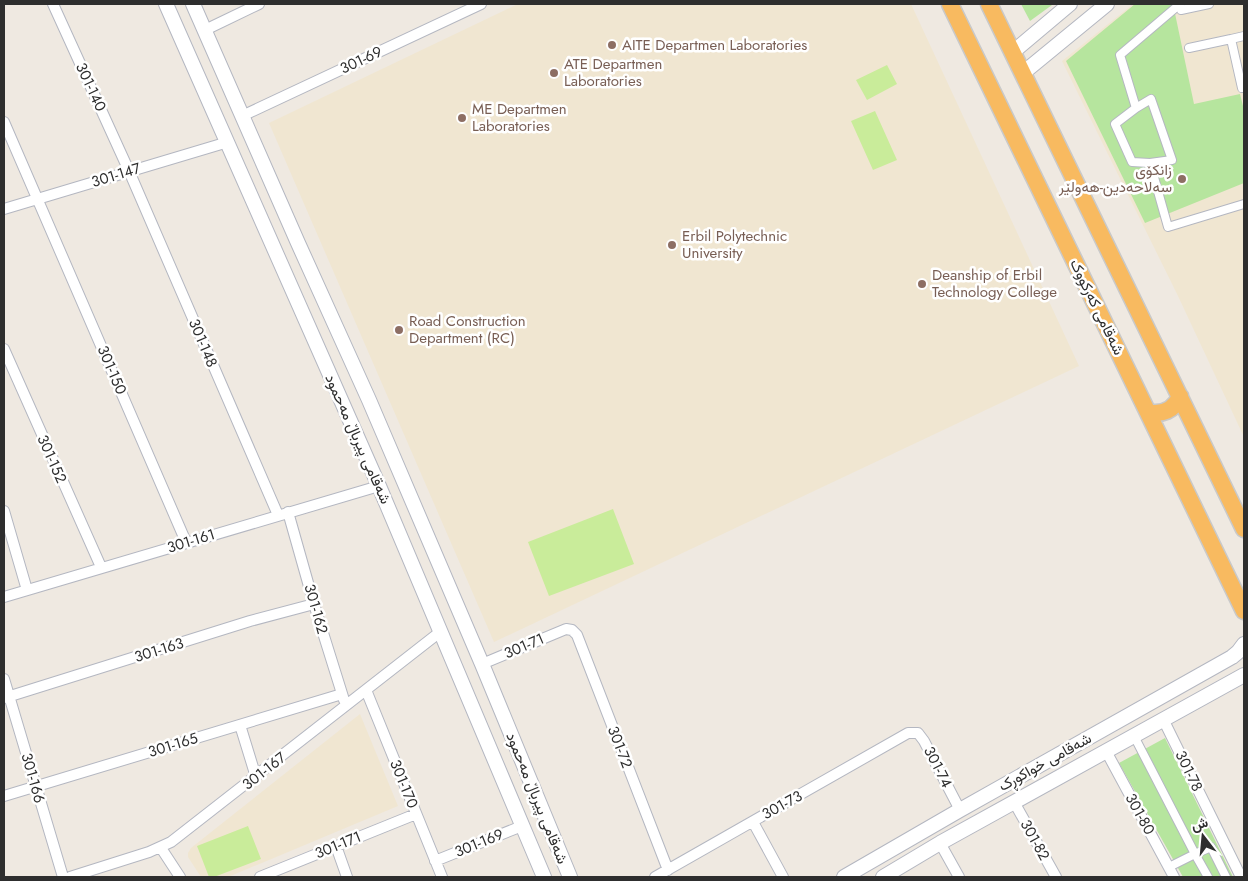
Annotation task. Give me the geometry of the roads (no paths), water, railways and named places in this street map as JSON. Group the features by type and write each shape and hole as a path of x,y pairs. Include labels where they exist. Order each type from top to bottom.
{"highway":[{"name":"شەقامی کەرکووک","path":"950,4 1244,611"},
{"path":"990,4 1244,529"},
{"path":"1148,412 1158,413 1167,411 1175,405 1180,396"}],"main road":[{"name":"شەقامی پیرباڵ مەحمود","path":"166,4 379,486 544,877"},
{"name":"شەقامی پیرباڵ مەحمود","path":"193,4 369,400 482,664 570,877"},
{"path":"1013,52 1056,8 1070,4"},
{"path":"1023,73 1107,4"},
{"path":"276,252 298,243"},
{"name":"شەقامی خواکوڕک","path":"844,877 1232,657 1244,644"},
{"name":"شەقامی خواکوڕک","path":"883,877 940,843 1244,675"}],"street":[{"name":"301-140","path":"53,4 129,171"},
{"path":"205,30 259,4"},
{"name":"301-69","path":"242,116 480,4"},
{"path":"1136,108 1120,55 1181,7 1210,4"},
{"path":"1189,48 1244,36"},
{"path":"1230,39 1242,88"},
{"path":"1151,99 1172,160 1150,163 1132,162 1115,124 1136,108 1151,99"},
{"name":"301-150","path":"4,122 186,542"},
{"name":"301-147","path":"4,208 228,142"},
{"path":"1150,163 1168,227 1244,204"},
{"name":"301-148","path":"129,171 278,515"},
{"name":"301-152","path":"4,349 101,567"},
{"name":"301-161","path":"4,597 379,486"},
{"path":"4,511 27,590"},
{"name":"301-162","path":"288,512 314,604 347,706"},
{"name":"301-163","path":"7,698 250,621 314,604"},
{"name":"301-71","path":"482,664 566,629"},
{"name":"301-72","path":"566,629 572,630 577,635 668,870"},
{"name":"301-167","path":"70,877 161,848 176,839 440,632"},
{"name":"301-166","path":"4,679 7,698 63,877"},
{"name":"301-170","path":"366,690 442,877"},
{"name":"301-165","path":"4,796 342,694"},
{"name":"301-78","path":"1163,720 1241,877"},
{"path":"240,725 256,777"},
{"name":"301-74","path":"908,734 918,733 924,741 960,810"},
{"name":"301-73","path":"655,877 908,734"},
{"path":"1134,736 1208,877"},
{"name":"301-80","path":"1106,751 1174,877"},
{"name":"301-82","path":"1014,802 1056,877"},
{"name":"301-171","path":"260,877 416,814"},
{"path":"753,822 783,877"},
{"name":"301-169","path":"435,861 522,826"},
{"path":"940,843 960,877"},
{"path":"336,846 347,877"},
{"path":"1169,867 1211,847 1226,877"},
{"path":"161,848 180,877"}],"place":[{"name":"AITE Departmen Laboratories","path":"612,45"},
{"name":"ATE Departmen Laboratories","path":"554,73"},
{"name":"ME Departmen Laboratories","path":"462,118"},
{"name":"زانکۆی سەلاحەدین-هەولێر","path":"1182,179"},
{"name":"Erbil Polytechnic University","path":"672,245"},
{"name":"Deanship of Erbil Technology College","path":"922,284"},
{"name":"Road Construction Department (RC)","path":"399,330"}]}
